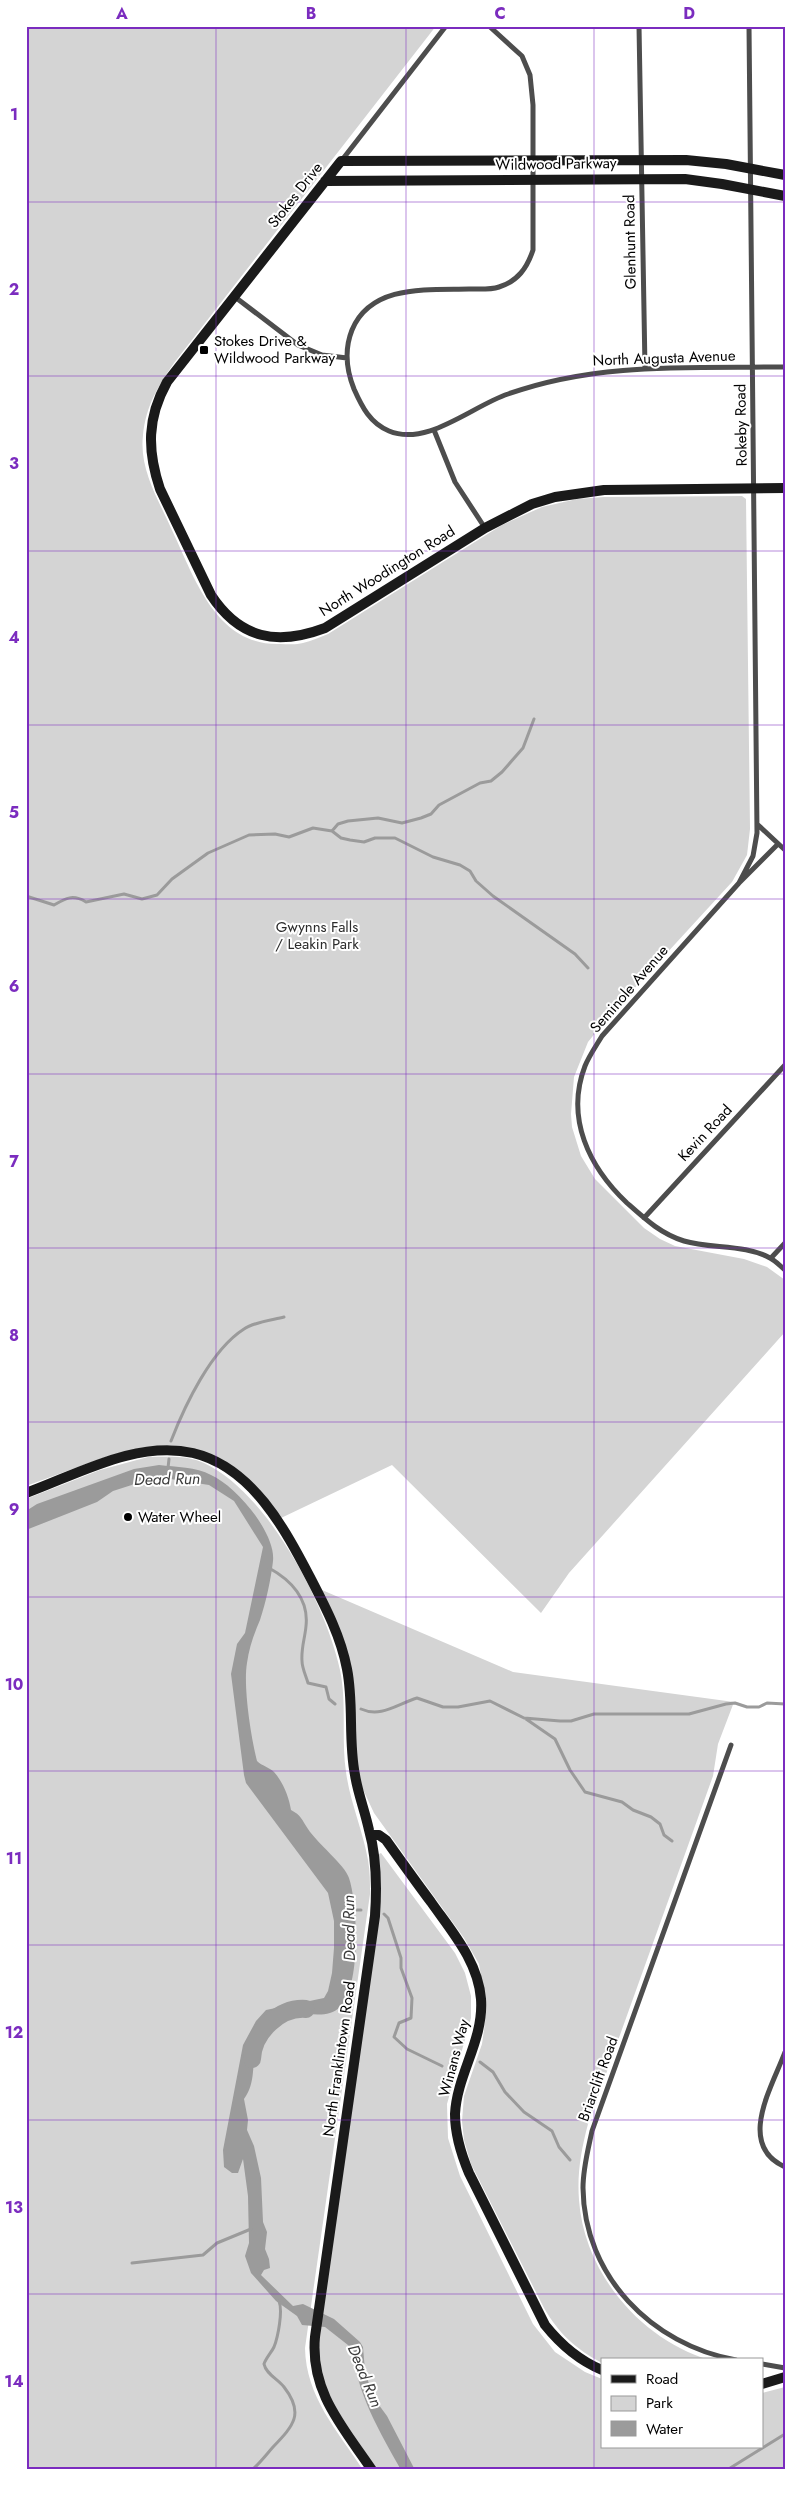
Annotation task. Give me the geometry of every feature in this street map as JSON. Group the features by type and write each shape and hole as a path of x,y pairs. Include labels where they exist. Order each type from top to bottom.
{"street":[{"name":"Stokes Drive","path":"167,382 446,26"},
{"path":"235,297 298,346 322,355 347,358 354,325 367,309 383,298 412,291 498,288 517,278 529,262 533,250 532,84 527,65 516,48 489,26"},
{"name":"Glenhunt Road","path":"640,26 644,368"},
{"name":"Rokeby Road","path":"739,883 753,856 757,824 749,26"},
{"name":"Wildwood Parkway","path":"341,161 641,159 708,162 785,175"},
{"name":"Wildwood Parkway","path":"325,182 642,178 699,181 785,196"},
{"name":"North Augusta Avenue","path":"347,358 350,379 370,418 379,426 399,435 411,436 434,430 485,403 533,386 597,372 644,368 785,366"},
{"name":"North Woodington Road","path":"167,382 159,397 150,428 150,452 160,489 211,595 226,615 245,630 278,638 310,634 325,628 485,528 532,504 573,493 604,490 785,488"},
{"path":"434,430 455,482 485,528"},
{"path":"757,824 785,850"},
{"name":"Seminole Avenue","path":"778,844 739,883 602,1036 586,1064 581,1078 579,1125 590,1155 615,1192 656,1229 685,1241 752,1252 771,1258 785,1270"},
{"name":"Kevin Road","path":"644,1218 785,1065"},
{"path":"771,1258 785,1242"},
{"name":"North Franklintown Road","path":"26,1493 115,1459 162,1450 180,1450 220,1463 245,1482 263,1500 286,1532 323,1602 342,1647 350,1693 354,1775 371,1838 377,1889 375,1916 314,2350 318,2383 332,2409 372,2470"},
{"name":"Briarclift Road","path":"727,2358 710,2354 665,2334 630,2302 614,2283 594,2242 587,2219 583,2189 585,2163 592,2131 731,1746"},
{"name":"Winans Way","path":"371,1838 386,1840 470,1958 478,1979 481,2000 480,2024 459,2091 455,2113 460,2150 469,2173 545,2324 559,2343 578,2358 601,2370"},
{"path":"785,2052 759,2124 763,2150 776,2164 785,2167"},
{"path":"764,2364 785,2368"},
{"path":"764,2383 785,2376"}],"green space":[{"name":"Gwynns Falls / Leakin Park","path":"26,26 436,26 174,363 158,388 147,415 143,435 144,460 155,495 198,586 223,621 239,633 258,642 280,644 300,644 328,634 502,525 542,507 577,499 604,497 742,496 746,499 750,829 747,855 732,882 609,1016 588,1042 574,1077 571,1114 572,1127 581,1156 595,1179 644,1228 675,1246 744,1259 767,1267 785,1280 785,1332 569,1573 541,1613 392,1465 281,1518 263,1495 195,1449 170,1445 140,1448 108,1456 26,1486"},
{"path":"148,1457 197,1460 227,1478 250,1498 271,1524 307,1583 333,1643 340,1670 343,1695 346,1772 368,1860 370,1894 305,2348 307,2366 317,2398 333,2427 363,2470 26,2470 26,1499 100,1470"},
{"path":"322,1590 513,1672 734,1702 718,1744 713,1776 588,2124 579,2171 579,2200 583,2227 592,2253 604,2277 620,2300 661,2337 705,2358 601,2358 601,2362 569,2340 556,2326 544,2308 471,2164 464,2140 462,2121 464,2096 482,2044 485,2023 486,2004 479,1964 464,1938 374,1813 360,1783 356,1754 354,1694"},
{"path":"381,1853 455,1953 465,1973 471,1996 471,2018 447,2104 448,2138 460,2176 533,2324 555,2352 585,2372 601,2379 601,2448 764,2448 764,2392 785,2387 785,2470 377,2470 335,2407 322,2382 319,2346 377,1855"}],"water":[{"name":"Dead Run","path":"159,1465 199,1470 221,1481 232,1489 253,1512 268,1537 273,1561 271,1575 262,1613 250,1646 246,1673 248,1712 257,1761 272,1770 280,1780 289,1800 291,1810 299,1816 312,1835 337,1860 349,1878 352,1890 356,1945 352,1982 347,1997 340,2007 332,2012 323,2014 293,2013 274,2017 265,2024 256,2042 252,2081 244,2099 248,2120 247,2130 254,2146 261,2178 263,2222 267,2232 265,2249 270,2268 264,2270 261,2275 293,2306 303,2304 334,2319 360,2342 363,2347 365,2371 373,2397 387,2416 415,2470 401,2470 377,2427 359,2381 353,2349 325,2327 302,2325 297,2316 276,2301 251,2273 245,2256 249,2243 248,2196 243,2159 238,2173 232,2173 224,2167 223,2150 243,2045 256,2021 266,2010 324,1998 328,1991 332,1973 334,1948 334,1921 328,1893 246,1783 244,1775 231,1674 237,1644 245,1633 263,1547 234,1501 209,1485 164,1478 141,1482 113,1491 97,1502 26,1530 26,1511 37,1504 134,1469"}],"waterway":[{"path":"332,831 338,824 348,821 378,818 402,823 421,818 431,814 439,805 480,783 491,781 502,772 523,748 534,719"},
{"path":"26,896 54,905 70,898 77,898 86,902 124,894 142,899 157,895 172,879 208,853 249,835 275,834 289,837 313,828 332,831 341,838 364,842 375,838 395,838 433,857 460,865 470,871 476,881 493,896 575,954 588,968"},
{"path":"171,1441 200,1379 221,1350 244,1329 258,1323 284,1317"},
{"path":"168,1468 169,1459"},
{"path":"269,1568 284,1578 297,1591 305,1607 306,1626 302,1656 304,1672 308,1683 326,1687 329,1699 335,1704"},
{"path":"361,1709 375,1712 382,1711 417,1698 443,1707 458,1707 490,1701 524,1718 571,1721 594,1714 689,1714 735,1703 747,1707 759,1707 767,1703 785,1704"},
{"path":"526,1719 555,1739 570,1770 585,1792 622,1802 633,1810 651,1817 660,1824 664,1835 672,1841"},
{"path":"352,1910 361,1910"},
{"path":"384,1914 388,1918 401,1958 401,1968 412,1998 411,2018 399,2023 394,2037 407,2049 442,2066"},
{"name":"Dead Run","path":"252,2059 257,2040 270,2023 287,2012 296,2009 306,2009"},
{"path":"480,2062 493,2072 505,2092 524,2112 552,2131 559,2147 570,2160"},
{"path":"132,2263 203,2255 217,2243 251,2229"},
{"path":"252,2470 286,2433 294,2419 294,2405 290,2396 282,2384 267,2371 264,2364 274,2347 277,2337 280,2317 279,2301"},
{"path":"764,2447 785,2434"},
{"path":"727,2470 762,2448"}],"place":[{"name":"Stokes Drive & Wildwood Parkway","path":"204,350"},
{"name":"Water Wheel","path":"128,1517"}]}
